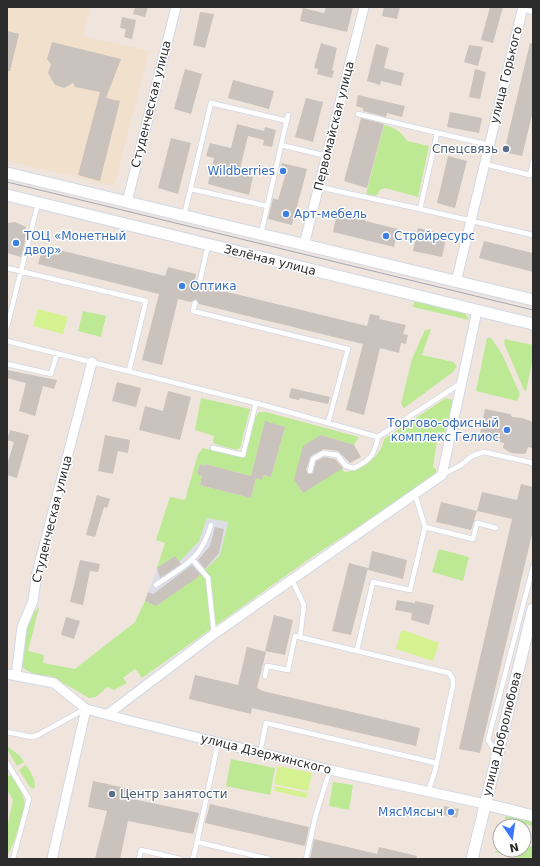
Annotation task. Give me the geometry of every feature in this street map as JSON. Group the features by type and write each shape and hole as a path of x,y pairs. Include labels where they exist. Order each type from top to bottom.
{"street":[{"name":"Студенческая улица","path":"128,202 176,7"},
{"name":"Первомайская улица","path":"304,246 364,7"},
{"name":"улица Горького","path":"456,282 523,8"},
{"name":"Зелёная улица","path":"7,173 304,246 533,300"},
{"name":"Зелёная улица","path":"7,196 533,324"},
{"path":"108,714 214,634 442,475 477,311"},
{"name":"Студенческая улица","path":"11,675 22,627 33,601 37,573 92,362"},
{"name":"улица Добролюбова","path":"472,859 533,608"},
{"name":"улица Дзержинского","path":"11,675 54,683 86,709 330,770 533,816"},
{"path":"52,859 86,709"}],"lane":[{"path":"523,8 533,12"},
{"path":"184,216 211,103 287,121"},
{"path":"358,114 489,146"},
{"path":"260,235 288,115"},
{"path":"420,209 437,134"},
{"path":"281,145 327,156"},
{"path":"485,164 530,175 533,162"},
{"path":"319,187 533,235"},
{"path":"191,189 267,206"},
{"path":"7,328 38,203"},
{"path":"199,285 208,245"},
{"path":"7,268 146,301 129,371"},
{"path":"195,303 193,311 348,349 328,423"},
{"path":"7,341 256,403 378,437"},
{"path":"7,364 51,374 57,353"},
{"path":"310,471 313,460 323,453 337,454 346,466 354,468 367,462 375,451 378,437 461,383"},
{"path":"213,448 243,455 256,403"},
{"path":"442,475 461,466 472,456 484,452 533,464"},
{"path":"357,650 373,582 410,590 425,527 415,494"},
{"path":"425,527 473,539 477,523 496,528"},
{"path":"156,585 193,560 206,542 211,525"},
{"path":"193,560 208,578 214,634"},
{"path":"499,748 492,746 488,740 533,566"},
{"path":"292,580 304,605 300,637"},
{"path":"266,676 267,666 288,670 295,636 440,670 452,676 453,685 428,792"},
{"path":"7,732 32,737 86,709"},
{"path":"260,753 266,723 436,763"},
{"path":"194,859 218,743"},
{"path":"7,763 29,799 13,859"},
{"path":"306,859 316,814 330,770"},
{"path":"198,842 269,859"},
{"path":"139,859 141,850 180,859"}],"shaded area":[{"path":"7,7 90,7 83,36 149,51 114,186 7,161"},
{"path":"207,518 228,522 220,555 201,574 156,606 145,601 157,568 175,556 179,561 199,541"}],"green space":[{"path":"384,125 397,130 407,141 429,146 418,197 385,188 380,190 376,196 366,194"},
{"path":"415,300 464,312 469,320 413,307"},
{"path":"38,309 68,317 63,334 33,326"},
{"path":"83,311 106,316 101,337 78,331"},
{"path":"431,329 422,355 453,362 457,366 453,372 404,408 401,404 412,359 425,330"},
{"path":"487,338 491,338 502,354 520,394 517,401 476,391"},
{"path":"505,339 533,345 533,358 526,391 524,390 504,343"},
{"path":"201,398 250,409 240,448 236,450 215,444 213,442 214,436 195,430"},
{"path":"446,398 452,400 452,410 444,440 437,441 433,467 437,470 432,478 312,557 142,678 135,669 123,678 127,683 114,690 107,687 96,697 89,698 51,676 33,674 23,668 22,643 24,635 29,620 39,607 28,651 44,655 43,663 75,669 135,622 145,601 156,606 201,574 220,555 228,522 207,518 199,541 179,562 175,556 157,568 165,543 156,540 170,497 185,500 198,454 203,448 244,458 255,418 259,412 266,412 359,437 354,445 321,435 294,480 303,493 342,468 344,472 351,471 370,462 379,452 384,439","holes":["265,422 285,427 271,477 263,475 262,479 256,478 251,498 200,485 202,476 197,474 200,464 251,476"]},
{"path":"439,549 469,557 463,581 432,572"},
{"path":"403,630 439,643 433,661 396,649 401,631"},
{"path":"7,746 20,756 24,762 17,766 7,749"},
{"path":"231,759 275,768 270,795 226,786"},
{"path":"25,765 33,777 35,783 34,789 30,787 19,770"},
{"path":"278,766 312,773 308,791 274,784"},
{"path":"11,775 22,793 24,800 24,813 7,856 7,828 13,800 7,790 7,777"},
{"path":"333,782 353,785 349,810 329,806"},
{"path":"275,786 308,793 306,798 274,791"},
{"path":"507,810 533,816 533,826 532,818 505,818"},
{"path":"533,847 533,859 518,858 532,858"}],"building":[{"path":"135,7 148,7 145,17 133,14"},
{"path":"326,7 353,7 347,32 300,21 303,8 324,13"},
{"path":"384,7 400,7 397,19 382,16"},
{"path":"490,7 503,7 493,43 481,40"},
{"path":"200,12 214,14 205,48 193,45"},
{"path":"122,17 136,20 132,39 124,37 126,29 120,28"},
{"path":"7,31 19,34 10,71 7,71"},
{"path":"52,42 121,59 106,98 120,101 100,181 78,175 100,92 75,87 73,83 64,88 55,85 48,73 51,64 47,59"},
{"path":"321,43 337,48 332,70 334,71 332,78 317,74 318,69 314,68"},
{"path":"530,43 533,44 533,111 522,156 504,152"},
{"path":"376,44 389,48 384,68 404,73 401,86 381,81 380,85 367,81"},
{"path":"469,45 483,47 478,66 464,62"},
{"path":"185,69 202,74 191,114 174,109"},
{"path":"475,69 486,72 480,99 469,97"},
{"path":"233,80 274,91 269,109 228,98"},
{"path":"358,95 405,106 402,117 387,113 386,117 363,111 363,108 356,106"},
{"path":"306,98 323,102 313,142 295,137"},
{"path":"450,112 482,118 479,133 447,127"},
{"path":"361,118 384,124 367,188 344,181"},
{"path":"237,124 264,131 265,127 276,130 272,147 263,145 264,140 248,136 239,173 253,177 249,195 208,184 214,158 206,156 210,143 231,148"},
{"path":"171,138 191,143 178,194 158,188"},
{"path":"448,156 467,161 455,208 437,203"},
{"path":"282,163 307,169 292,225 268,219 273,198 278,200 285,176 279,175"},
{"path":"338,208 366,215 365,221 398,229 394,247 333,232"},
{"name":"ТОЦ «Монетный двор»","path":"15,222 26,227 25,231 27,232 21,257 7,253 7,223"},
{"path":"418,228 447,234 442,257 413,251"},
{"path":"484,241 533,253 533,272 479,258"},
{"path":"43,246 165,276 168,267 196,274 194,284 198,289 203,286 367,326 370,314 380,316 379,319 406,325 403,334 408,335 406,344 401,343 399,353 380,348 364,415 346,410 363,344 199,304 196,299 191,302 178,299 162,365 142,360 159,294 38,264"},
{"path":"7,370 57,380 54,389 43,386 35,416 19,411 26,383 7,378"},
{"path":"117,382 141,388 136,407 112,401"},
{"path":"291,388 330,397 328,404 300,398 299,400 289,398"},
{"path":"168,391 191,397 180,440 139,430 145,406 163,411"},
{"name":"Торгово-офисный комплекс Гелиос","path":"485,409 510,414 512,417 522,418 533,422 533,448 528,447 526,453 524,454 511,453 503,448 504,443 479,438"},
{"path":"265,421 285,427 271,477 263,475 262,480 256,478 251,498 200,485 202,476 197,474 200,464 251,476"},
{"path":"10,430 29,435 17,478 7,475 7,465 14,442 7,440"},
{"path":"105,435 130,440 128,453 118,451 113,474 98,471"},
{"path":"321,435 354,445 361,457 350,463 338,451 324,449 311,456 306,470 309,474 313,473 316,461 324,457 335,459 343,468 303,493 294,480 303,446"},
{"path":"521,484 533,487 533,530 480,753 459,749 512,519 477,511 482,492 517,500"},
{"path":"97,495 110,499 107,508 104,507 95,537 86,535"},
{"path":"441,502 477,511 471,530 436,522"},
{"path":"215,527 224,529 219,553 205,569 198,560 210,546"},
{"path":"372,551 407,560 403,579 368,570"},
{"path":"175,556 181,564 160,578 157,568"},
{"path":"80,560 100,564 98,572 90,571 83,605 70,602"},
{"path":"349,563 368,568 351,635 332,631"},
{"path":"192,565 200,574 198,577 156,606 145,601 148,592 153,594"},
{"path":"397,600 415,603 415,601 434,605 429,625 411,620 412,613 395,610"},
{"path":"274,615 293,620 285,655 265,651"},
{"path":"66,617 80,621 74,639 61,635"},
{"path":"247,647 266,652 257,688 263,691 420,728 416,746 252,708 251,714 189,699 195,675 238,685"},
{"path":"93,781 135,790 133,799 199,813 193,834 128,821 120,859 95,859 107,811 88,807"},
{"path":"210,804 309,827 305,846 205,823"},
{"name":"МясМясыч","path":"444,806 459,809 457,818 443,815"},
{"path":"314,839 377,854 379,847 417,856 416,859 310,859"}],"tram line":[{"path":"7,182 533,310"}],"place":[{"name":"Спецсвязь","path":"506,149"},
{"name":"Wildberries","path":"283,171"},
{"name":"Арт-мебель","path":"286,214"},
{"name":"Стройресурс","path":"386,236"},
{"name":"ТОЦ «Монетный двор»","path":"16,243"},
{"name":"Оптика","path":"182,286"},
{"name":"Торгово-офисный комплекс Гелиос","path":"507,430"},
{"name":"Центр занятости","path":"112,794"},
{"name":"МясМясыч","path":"451,812"}]}
